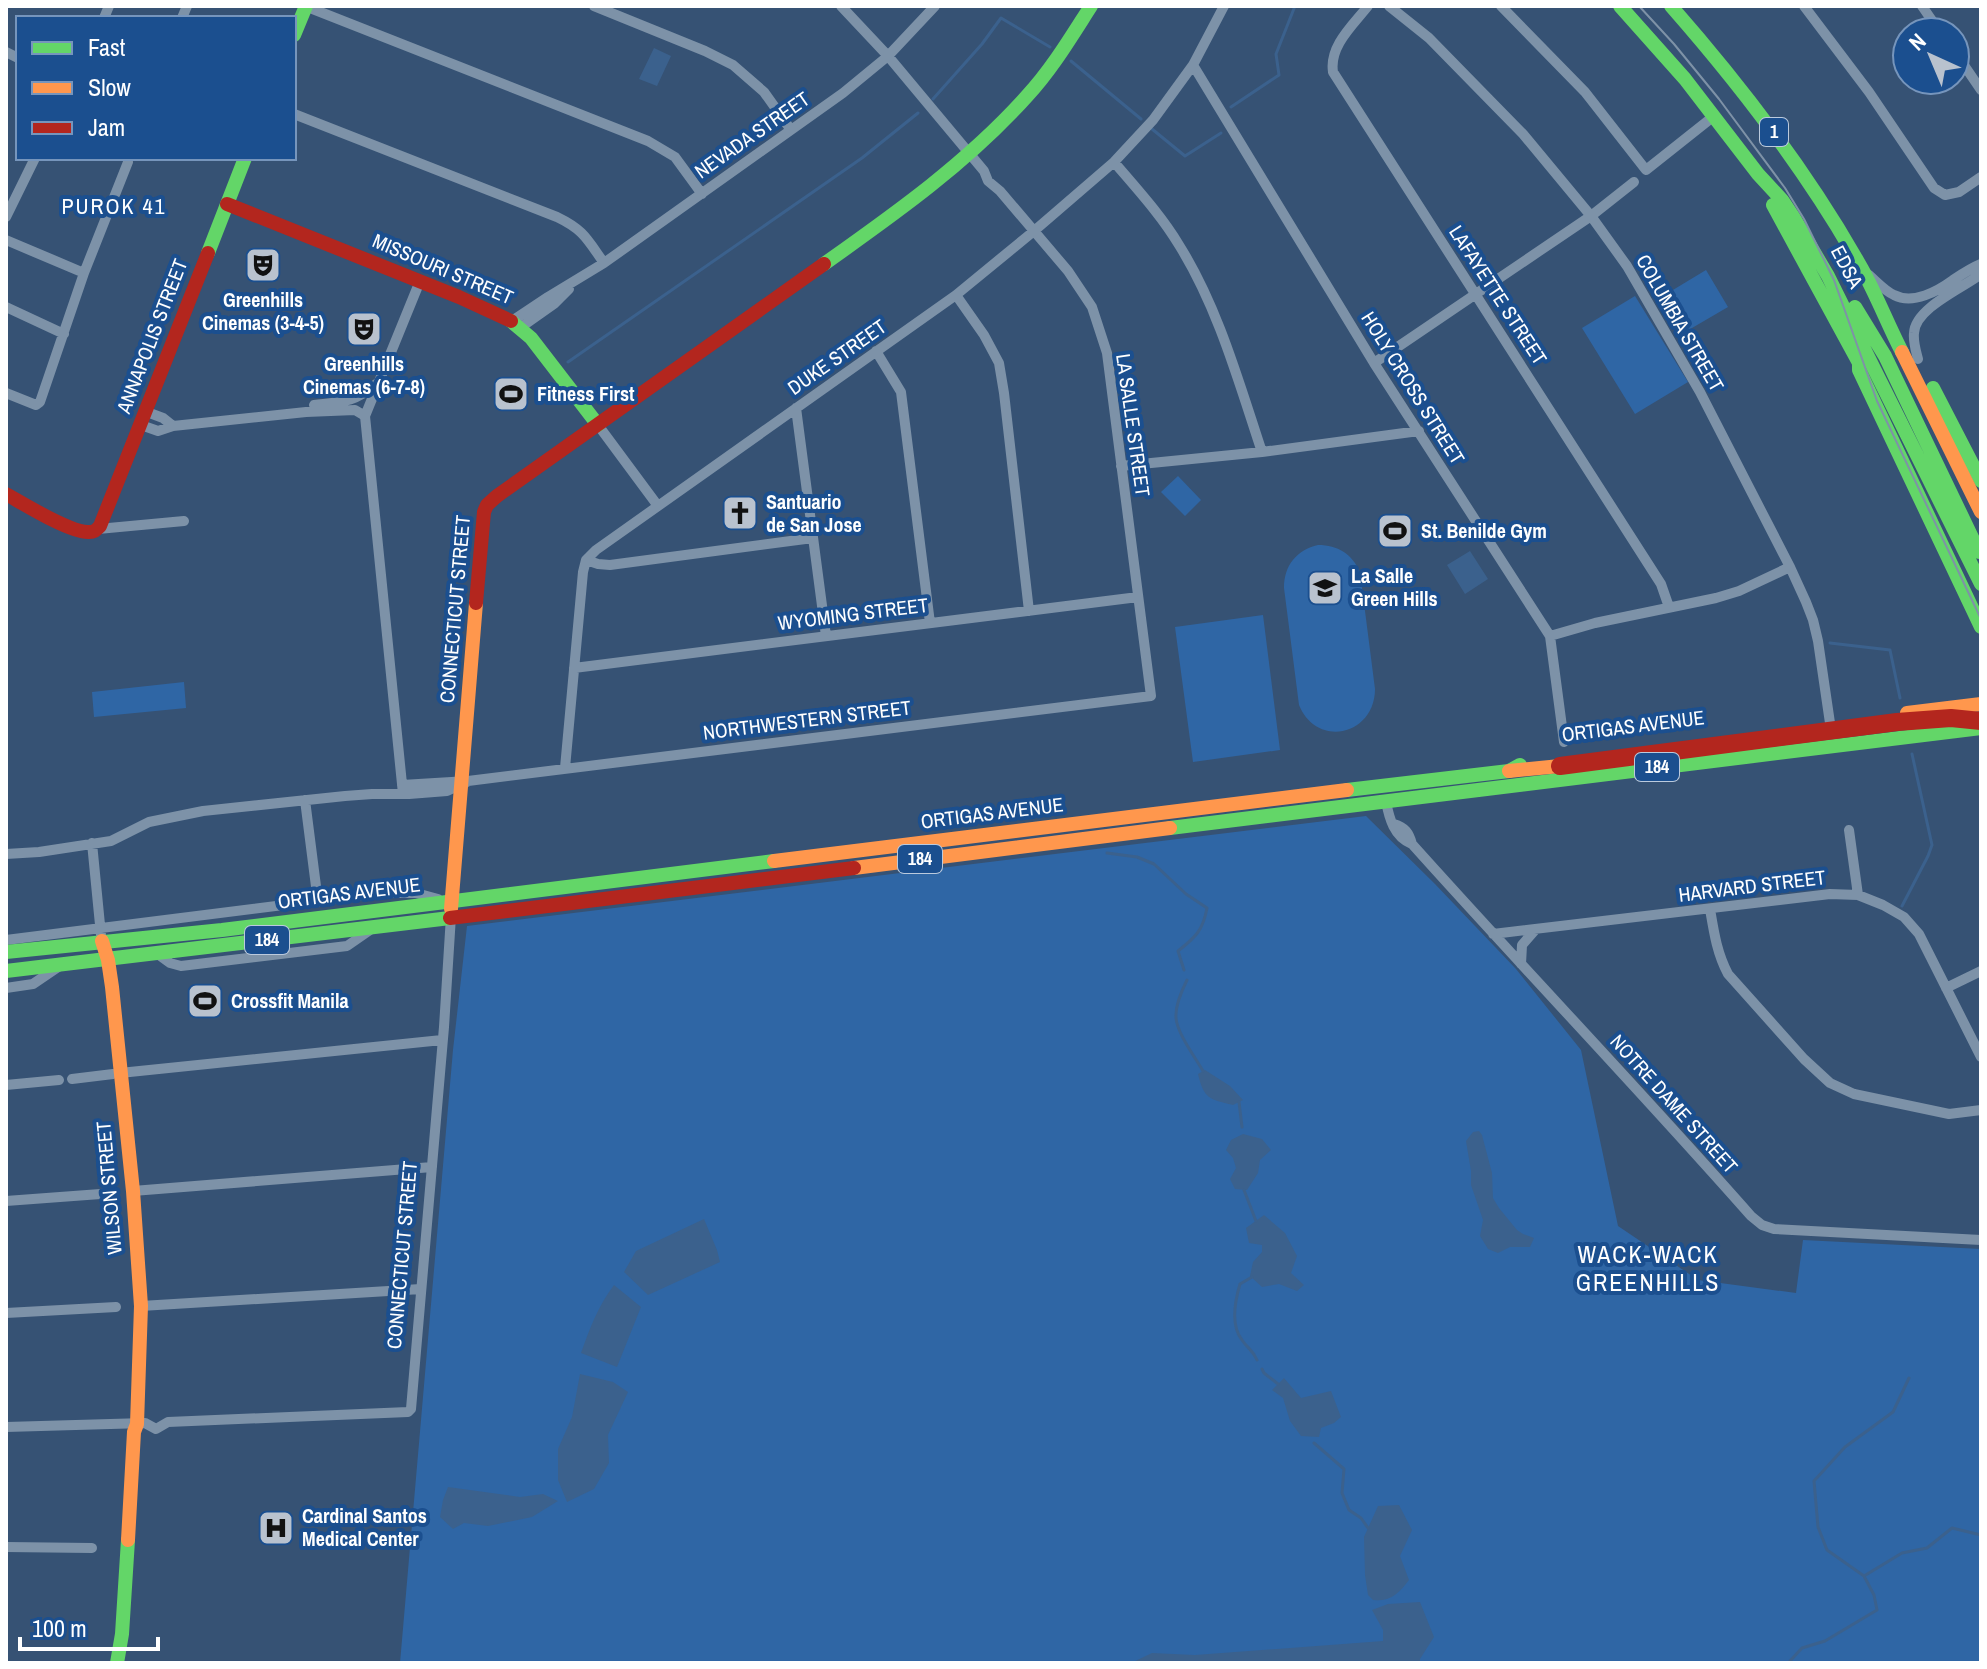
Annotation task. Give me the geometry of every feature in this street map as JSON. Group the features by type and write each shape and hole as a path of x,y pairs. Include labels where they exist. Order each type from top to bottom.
{"main road":[{"path":"296,30 306,6"},
{"name":"CONNECTICUT STREET","path":"451,909 487,505 900,210 970,154 1016,110 1046,75 1091,6"},
{"name":"EDSA","path":"1620,6 1714,116 1782,200 1810,243 1827,259 1872,360"},
{"name":"EDSA","path":"1671,6 1727,70 1818,197 1862,269 1981,512"},
{"name":"ANNAPOLIS STREET","path":"101,523 244,160"},
{"name":"1","path":"1758,174 1872,360 1981,584"},
{"name":"MISSOURI STREET","path":"227,204 420,281 516,325 531,338 598,425"},
{"name":"1","path":"1862,269 1918,359 1981,481"},
{"name":"1","path":"1872,360 1859,370 1981,600"},
{"path":"1872,360 1981,557"},
{"name":"1","path":"1898,442 1981,627"},
{"path":"6,494 74,528 90,532 101,523"},
{"name":"ORTIGAS AVENUE","path":"6,971 376,926 451,909 1285,797 1509,771 1526,762 1981,704"},
{"path":"1509,771 1897,722 1951,718 1981,721"},
{"name":"ORTIGAS AVENUE","path":"6,952 101,934 222,930 451,909 1386,801 1981,728"},
{"path":"1754,732 1750,746 1756,755"},
{"path":"1724,736 1737,741 1738,748 1726,759"},
{"name":"WILSON STREET","path":"101,934 133,1191 141,1306 137,1426 122,1634 117,1663"},
{"name":"WILSON STREET","path":"117,1068 134,1308 137,1426"}],"street":[{"path":"306,6 648,141 675,157 702,194"},
{"path":"594,6 733,65 764,92 791,130"},
{"name":"LA SALLE STREET","path":"841,6 888,56 984,171 988,181 1068,271 1092,307 1107,353 1151,696"},
{"name":"NEVADA STREET","path":"516,325 548,297 604,263 843,93 888,56 935,6"},
{"name":"DUKE STREET","path":"586,560 956,295 1114,162 1153,120 1193,65 1224,6"},
{"name":"LAFAYETTE STREET","path":"1368,6 1335,49 1333,72 1661,584 1669,607"},
{"name":"COLUMBIA STREET","path":"1389,6 1429,38 1523,134 1591,216 1627,266 1700,392 1790,567 1813,620 1830,723"},
{"path":"1501,6 1585,92 1646,170 1714,116"},
{"path":"1804,6 1869,92 1934,188 1945,195 1959,192 1981,177"},
{"name":"HOLY CROSS STREET","path":"1193,65 1374,363 1550,636 1564,742"},
{"path":"296,115 576,226 604,263"},
{"path":"6,217 34,160"},
{"path":"6,393 36,405 40,402 84,273 128,162"},
{"path":"1114,162 1147,200 1179,245 1200,282 1262,452"},
{"path":"1374,363 1591,216 1634,182"},
{"path":"6,240 84,273"},
{"path":"1862,269 1898,298 1916,299 1942,288 1981,264"},
{"path":"1918,359 1914,328 1922,316 1981,274"},
{"path":"402,789 365,416 420,281"},
{"path":"956,295 999,363 1029,611"},
{"path":"6,307 64,334"},
{"path":"876,351 901,392 930,623"},
{"path":"311,405 351,401 380,380"},
{"path":"796,408 826,636"},
{"path":"144,418 158,431 173,426 306,412 355,410 365,416"},
{"name":"MISSOURI STREET","path":"598,425 658,506"},
{"path":"1121,466 1262,452 1419,431"},
{"path":"101,523 126,527 184,521"},
{"path":"565,768 586,560 610,565 813,538"},
{"path":"1550,636 1595,623 1728,595 1790,567"},
{"name":"WYOMING STREET","path":"574,668 1138,597"},
{"name":"NORTHWESTERN STREET","path":"6,854 111,841 158,819 203,811 372,794 1151,696"},
{"path":"305,800 318,902"},
{"name":"NOTRE DAME STREET","path":"1386,801 1395,832 1412,844 1762,1225 1774,1229 1981,1240"},
{"path":"1849,830 1858,895"},
{"path":"92,843 101,934"},
{"path":"6,940 101,934 379,893 416,893 451,909"},
{"name":"HARVARD STREET","path":"1493,934 1795,897 1858,895 1904,917 1919,934 1981,1057"},
{"name":"CONNECTICUT STREET","path":"137,1426 156,1429 168,1422 408,1412 411,1409 451,909"},
{"path":"1710,909 1715,944 1728,974 1804,1059 1830,1083 1854,1094 1949,1114 1981,1110"},
{"path":"1521,964 1522,945 1536,929"},
{"path":"6,988 33,984 61,965"},
{"path":"1946,988 1981,971"},
{"path":"72,1079 117,1068 442,1040"},
{"path":"6,1085 59,1080"},
{"path":"133,1191 432,1167"},
{"path":"6,1201 114,1193"},
{"path":"141,1306 421,1289"},
{"path":"6,1313 116,1307"},
{"path":"6,1427 137,1426"},
{"path":"6,1547 92,1548"}],"shaded area":[{"path":"654,48 671,56 657,86 639,79"},
{"path":"1706,270 1728,307 1680,335 1658,299"},
{"path":"1635,296 1688,382 1635,414 1582,328"},
{"path":"1178,476 1201,500 1185,516 1161,492"},
{"path":"1318,545 1344,552 1360,572 1375,689 1366,717 1344,731 1318,728 1307,719 1299,705 1284,588 1286,572 1293,560"},
{"path":"1470,551 1488,579 1465,594 1447,565"},
{"path":"1263,615 1280,750 1193,762 1175,627"},
{"path":"184,682 186,708 94,717 92,692"},
{"path":"1366,816 1516,969 1581,1050 1618,1226 1698,1280 1796,1293 1803,1240 1981,1249 1981,1663 400,1663 453,1050 467,926"},
{"path":"1205,1070 1230,1086 1243,1100 1233,1105 1209,1097 1198,1074"},
{"path":"1479,1131 1492,1173 1493,1198 1517,1230 1534,1238 1530,1247 1510,1247 1498,1253 1488,1249 1480,1236 1483,1220 1471,1185 1466,1141 1473,1132"},
{"path":"1243,1134 1262,1139 1271,1150 1260,1160 1258,1173 1247,1190 1235,1189 1230,1179 1236,1168 1226,1150 1231,1140"},
{"path":"1264,1215 1285,1233 1297,1256 1291,1273 1304,1285 1297,1291 1279,1284 1262,1287 1250,1276 1253,1262 1262,1252 1262,1245 1249,1243 1246,1228"},
{"path":"704,1219 720,1262 648,1295 624,1272 636,1251"},
{"path":"614,1285 641,1307 617,1367 581,1353 599,1309"},
{"path":"580,1374 613,1382 628,1392 608,1435 609,1463 594,1489 567,1502 558,1480 558,1449 572,1417"},
{"path":"1284,1378 1301,1398 1331,1391 1341,1417 1321,1428 1319,1437 1301,1436 1290,1421 1283,1398 1272,1390"},
{"path":"448,1487 520,1497 543,1494 558,1501 532,1517 488,1526 464,1523 453,1529 440,1517"},
{"path":"1399,1505 1412,1530 1400,1556 1409,1580 1394,1596 1373,1600 1368,1595 1365,1575 1364,1537 1378,1506"},
{"path":"1420,1602 1434,1637 1420,1663 1131,1663 1152,1653 1195,1655 1383,1641 1383,1630 1372,1610 1388,1604"}],"waterway":[{"path":"1231,107 1279,75 1276,54 1295,6"},
{"path":"933,99 1001,18 1050,47"},
{"path":"1071,61 1141,119"},
{"path":"568,362 862,158 918,113"},
{"path":"1152,129 1185,156 1221,133"},
{"path":"1830,643 1890,650 1900,698"},
{"path":"1902,906 1932,845 1912,754"},
{"path":"1107,853 1137,857 1154,864 1186,894 1207,908 1198,932 1178,951 1184,970"},
{"path":"1187,980 1178,1003 1177,1024 1203,1071"},
{"path":"1239,1102 1242,1127"},
{"path":"1244,1190 1256,1221"},
{"path":"1252,1277 1240,1284 1235,1320 1238,1334 1257,1360"},
{"path":"1262,1369 1278,1384"},
{"path":"1909,1378 1893,1412 1845,1447 1814,1481 1818,1527 1827,1550 1864,1576 1902,1553 1927,1548 1952,1528 1981,1535"},
{"path":"1314,1443 1344,1469 1342,1493 1349,1510 1361,1518 1368,1528"},
{"path":"1791,1663 1802,1648 1825,1641 1877,1610 1874,1595 1864,1576"}],"tram line":[{"path":"1639,6 1719,99 1785,188 1804,219 1834,280 1877,401 1981,619"}],"traffic: fast":[{"path":"296,30 306,6"},
{"path":"824,264 930,186 981,143 1045,75 1091,6"},
{"path":"1620,6 1685,79 1794,218 1828,276 1981,584"},
{"path":"1671,6 1749,100 1820,199 1862,269 1902,352"},
{"path":"208,253 244,160"},
{"path":"1773,205 1859,363 1859,370 1981,627"},
{"path":"1855,307 1885,356 1979,552"},
{"path":"511,321 531,338 598,425"},
{"path":"1933,388 1981,481"},
{"path":"1170,828 1981,728"},
{"path":"1347,790 1509,771 1520,765"},
{"path":"6,952 222,930 774,861"},
{"path":"6,971 450,918"},
{"path":"117,1663 128,1540"}],"traffic: slow":[{"path":"1902,352 1981,512"},
{"path":"451,909 476,603"},
{"path":"1907,713 1981,704"},
{"path":"1509,771 1560,766"},
{"path":"774,861 1347,790"},
{"path":"854,868 1170,828"},
{"path":"102,941 112,987 133,1191 141,1306 137,1424 128,1540"}],"traffic: jam":[{"path":"227,204 511,321"},
{"path":"6,494 71,528 91,532 100,526 208,253"},
{"path":"476,603 487,505 824,264"},
{"path":"1560,766 1897,722 1951,718 1981,721"},
{"path":"450,918 854,868"}],"place":[{"name":"Greenhills Cinemas (3-4-5)","path":"263,265"},
{"name":"Greenhills Cinemas (6-7-8)","path":"364,329"},
{"name":"Fitness First","path":"511,394"},
{"name":"Santuario de San Jose","path":"740,513"},
{"name":"St. Benilde Gym","path":"1395,531"},
{"name":"La Salle Green Hills","path":"1325,588"},
{"name":"Crossfit Manila","path":"205,1001"},
{"name":"Cardinal Santos Medical Center","path":"276,1528"}],"district":[{"name":"PUROK 41","path":"114,206"},
{"name":"WACK-WACK GREENHILLS","path":"1648,1269"}]}
